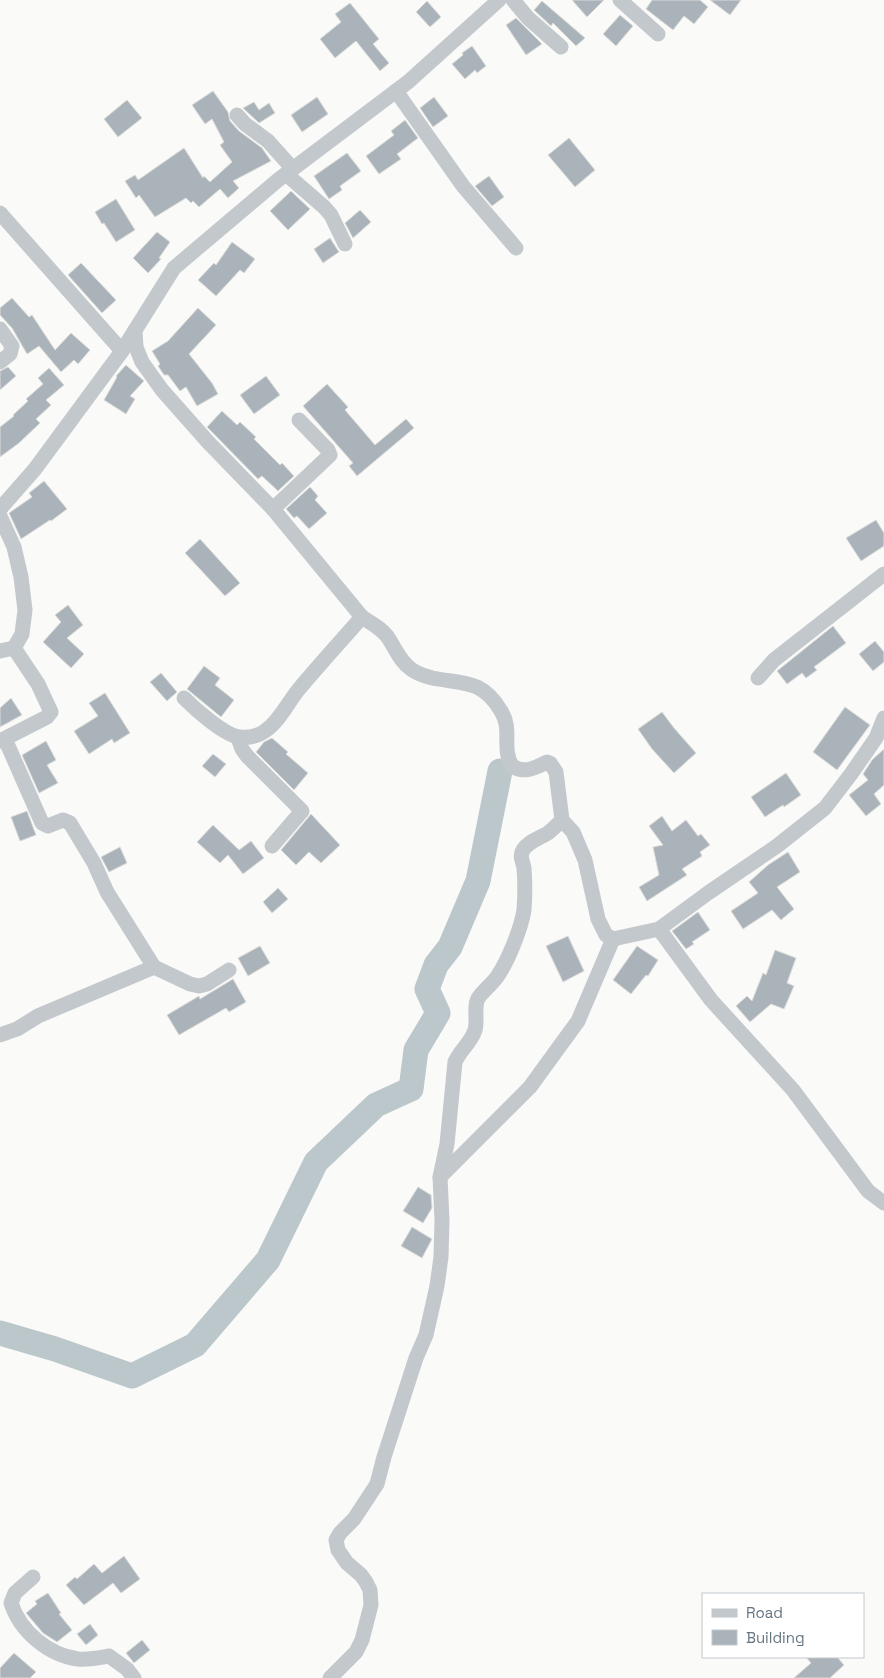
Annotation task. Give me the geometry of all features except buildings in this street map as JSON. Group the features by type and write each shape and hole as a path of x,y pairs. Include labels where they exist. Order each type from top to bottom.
{"street":[{"path":"0,509 35,470 122,351 174,268 290,172 396,91 499,0"},
{"path":"513,0 528,18 561,47"},
{"path":"620,0 658,34"},
{"path":"396,91 463,186 516,248"},
{"path":"237,115 245,124 268,141 290,172 328,211 336,223 344,244"},
{"path":"0,213 122,351"},
{"path":"0,329 12,346 10,354 0,362"},
{"path":"135,329 136,347 142,362 162,390 208,442 273,509 362,617 383,632 400,659 411,670 422,675 473,684 488,694 501,711 508,727 506,751 512,766 522,771 546,762 553,766 556,772 562,820 573,832 585,860 598,919 606,935 613,939 659,929 777,846 825,808 851,774 883,725"},
{"path":"273,509 330,455 328,450 300,420"},
{"path":"0,516 14,547 21,577 24,618 22,634 7,650 38,684 51,712 47,717 2,740 42,823 48,826 63,820 70,823 94,863 107,892 154,967 190,984 199,986 207,984 229,970"},
{"path":"758,678 774,660 884,574"},
{"path":"184,698 195,710 218,727 238,738 254,737 266,730 324,659 362,617"},
{"path":"238,738 242,749 256,766 302,812 272,846"},
{"path":"330,1678 356,1652 362,1640 371,1605 370,1590 366,1582 361,1574 347,1562 338,1550 336,1540 340,1533 354,1519 378,1484 384,1457 416,1358 426,1335 437,1286 441,1257 440,1177 447,1144 455,1062 458,1055 471,1040 477,1020 476,1004 479,997 488,989 504,966 516,937 524,911 522,852 562,820"},
{"path":"659,929 711,1000 793,1090 868,1191 884,1203"},
{"path":"440,1177 457,1162 535,1080 578,1021 613,939"},
{"path":"0,1035 17,1029 38,1016 154,967"},
{"path":"34,1577 15,1593 10,1603 15,1616 26,1629 40,1643 57,1654 76,1659 90,1660 109,1656 127,1669 134,1678"}],"waterway":[{"path":"0,1333 55,1349 132,1376 195,1345 268,1260 316,1162 376,1105 411,1089 416,1050 438,1013 427,989 436,965 450,947 478,881 500,771"}]}
